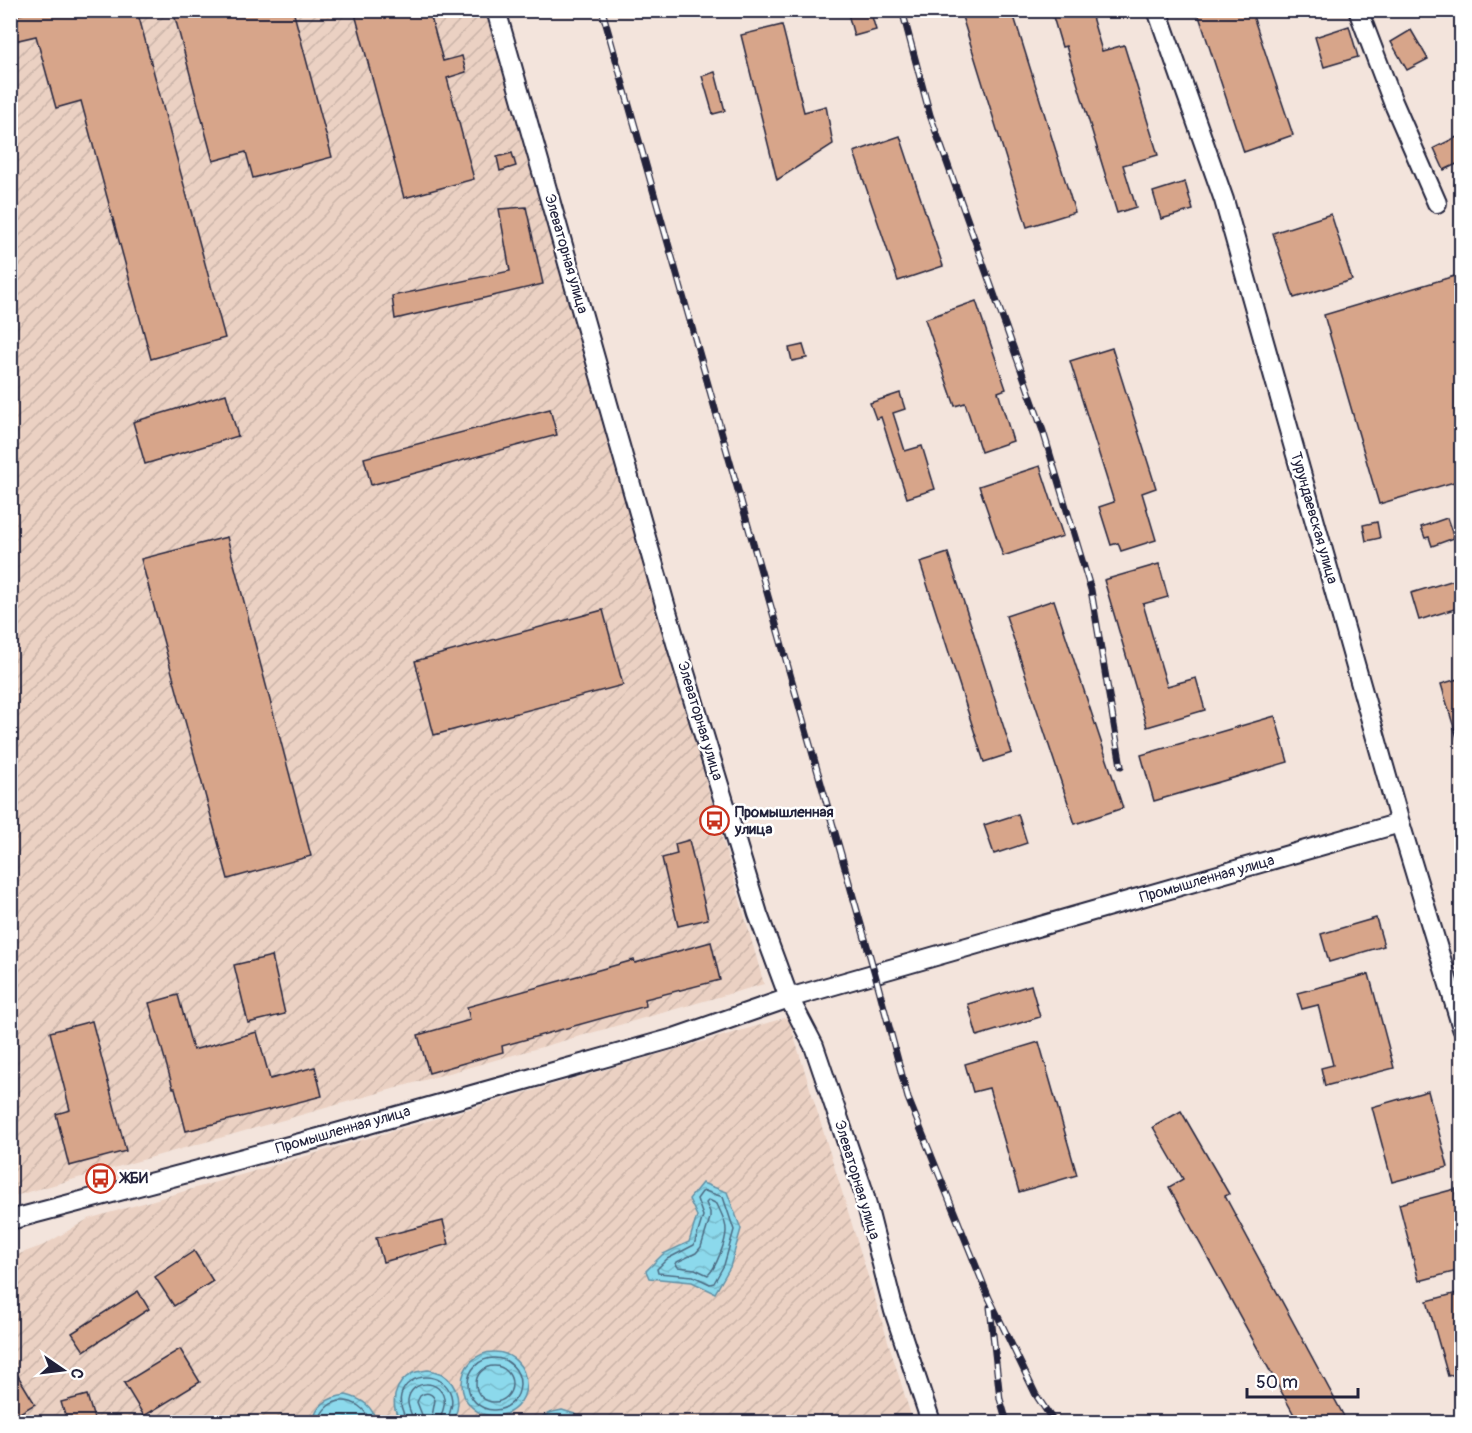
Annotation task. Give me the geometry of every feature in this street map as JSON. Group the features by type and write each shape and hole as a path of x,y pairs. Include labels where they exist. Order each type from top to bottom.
{"street":[{"name":"Элеваторная улица","path":"496,10 676,644 758,914 789,998 814,1046 863,1190 894,1311 931,1422"},
{"name":"Турундаевская улица","path":"1157,10 1224,200 1400,823 1460,1019"},
{"path":"1358,10 1393,102 1437,203"},
{"name":"Промышленная улица","path":"10,1220 328,1135 674,1038 789,998 1400,823"}],"shaded area":[{"path":"11,11 485,11 764,984 11,1197"},
{"path":"788,1017 913,1422 11,1422 11,1257 44,1245 88,1219"}],"water":[{"path":"702,1183 727,1192 741,1229 730,1267 715,1293 692,1282 649,1278 646,1271 663,1254 689,1242 697,1216 689,1199"},
{"path":"494,1352 506,1354 517,1361 524,1372 526,1384 524,1396 517,1407 506,1414 494,1416 482,1414 471,1407 464,1396 462,1384 464,1372 471,1361 482,1354"},
{"path":"428,1370 442,1374 452,1384 458,1403 455,1416 451,1422 402,1422 395,1409 397,1388 406,1377"},
{"path":"346,1395 366,1404 375,1416 376,1422 313,1422 317,1410 324,1402"},
{"path":"562,1410 575,1414 586,1422 536,1422 545,1415"}],"building":[{"path":"36,10 137,10 225,338 151,359 81,101 56,108 36,36 10,42 10,17"},
{"path":"173,10 293,10 332,157 253,178 246,152 213,161"},
{"path":"354,10 429,10 443,61 462,56 466,72 447,78 474,179 404,198"},
{"path":"847,10 870,10 876,30 854,36"},
{"path":"960,10 1012,10 1075,212 1027,227"},
{"path":"1051,10 1090,10 1102,51 1124,45 1158,155 1123,165 1136,207 1117,213 1066,46 1062,47"},
{"path":"1197,10 1251,10 1293,135 1244,152"},
{"path":"782,25 804,112 826,106 833,144 777,180 741,35"},
{"path":"1349,26 1358,57 1324,67 1315,37"},
{"path":"1411,30 1428,59 1407,70 1391,42"},
{"path":"715,72 725,111 713,114 702,76"},
{"path":"1461,135 1461,162 1444,170 1434,148"},
{"path":"900,136 943,266 898,281 854,152"},
{"path":"512,153 516,166 500,171 497,157"},
{"path":"1185,182 1193,210 1161,219 1153,192"},
{"path":"526,207 543,284 395,319 392,296 510,271 499,209"},
{"path":"1331,214 1352,280 1294,298 1273,233"},
{"path":"1461,274 1461,480 1379,504 1324,315"},
{"path":"976,301 1006,389 998,392 1013,441 981,452 965,403 955,406 925,319"},
{"path":"803,345 807,358 792,361 789,348"},
{"path":"1112,348 1156,488 1142,493 1156,540 1121,551 1118,543 1111,545 1099,507 1114,502 1070,361"},
{"path":"900,393 905,409 893,413 905,451 922,446 935,489 907,498 881,417 876,419 870,403"},
{"path":"226,394 238,436 145,464 133,422"},
{"path":"550,409 557,435 371,485 364,458"},
{"path":"1040,466 1063,536 1003,556 979,486"},
{"path":"1447,518 1454,538 1432,546 1429,537 1425,538 1421,527"},
{"path":"1377,522 1380,538 1366,541 1363,525"},
{"path":"227,537 311,856 228,879 141,559"},
{"path":"948,553 1012,753 984,762 920,562"},
{"path":"1159,564 1168,597 1143,604 1167,686 1196,678 1205,710 1147,727 1104,580"},
{"path":"1461,578 1461,607 1419,620 1411,593"},
{"path":"1054,600 1123,808 1075,824 1006,616"},
{"path":"603,610 623,685 434,735 415,661"},
{"path":"1461,678 1461,741 1458,741 1441,684"},
{"path":"1275,716 1288,762 1154,801 1141,755"},
{"path":"1018,814 1027,843 994,854 984,825"},
{"path":"689,840 708,919 678,926 662,858 677,854 675,844"},
{"path":"1376,918 1384,946 1329,962 1321,934"},
{"path":"711,942 720,980 645,999 646,1006 502,1046 503,1052 429,1073 418,1035 470,1020 467,1007 634,960 635,963"},
{"path":"272,956 285,1014 248,1023 234,965"},
{"path":"1369,974 1394,1068 1325,1086 1321,1068 1333,1065 1318,1005 1302,1009 1297,993"},
{"path":"1031,985 1040,1017 977,1036 968,1004"},
{"path":"178,995 193,1050 257,1032 270,1079 315,1067 322,1096 186,1131 149,1003"},
{"path":"92,1021 126,1151 69,1166 56,1114 70,1110 50,1032"},
{"path":"1039,1042 1077,1175 1019,1192 989,1088 973,1092 965,1064"},
{"path":"1428,1091 1448,1167 1392,1182 1372,1107"},
{"path":"1181,1111 1229,1194 1225,1196 1347,1422 1298,1422 1169,1187 1183,1179 1153,1127"},
{"path":"1455,1189 1461,1215 1461,1270 1419,1281 1399,1204"},
{"path":"443,1221 449,1244 383,1262 376,1238"},
{"path":"194,1251 213,1281 174,1306 155,1277"},
{"path":"138,1291 149,1309 84,1351 72,1333"},
{"path":"1461,1292 1461,1372 1448,1376 1427,1301"},
{"path":"180,1349 200,1382 144,1416 124,1383"},
{"path":"18,1376 35,1404 10,1419 10,1381"},
{"path":"87,1395 95,1422 67,1422 61,1402"}],"railway":[{"path":"602,10 875,974 908,1098 989,1298 1036,1395 1054,1422"},
{"path":"902,10 930,115 1043,431 1091,590 1121,766"},
{"path":"990,1307 1000,1399 1007,1422"}],"place":[{"name":"Промышленная улица","path":"714,821"},
{"name":"ЖБИ","path":"100,1178"}]}
